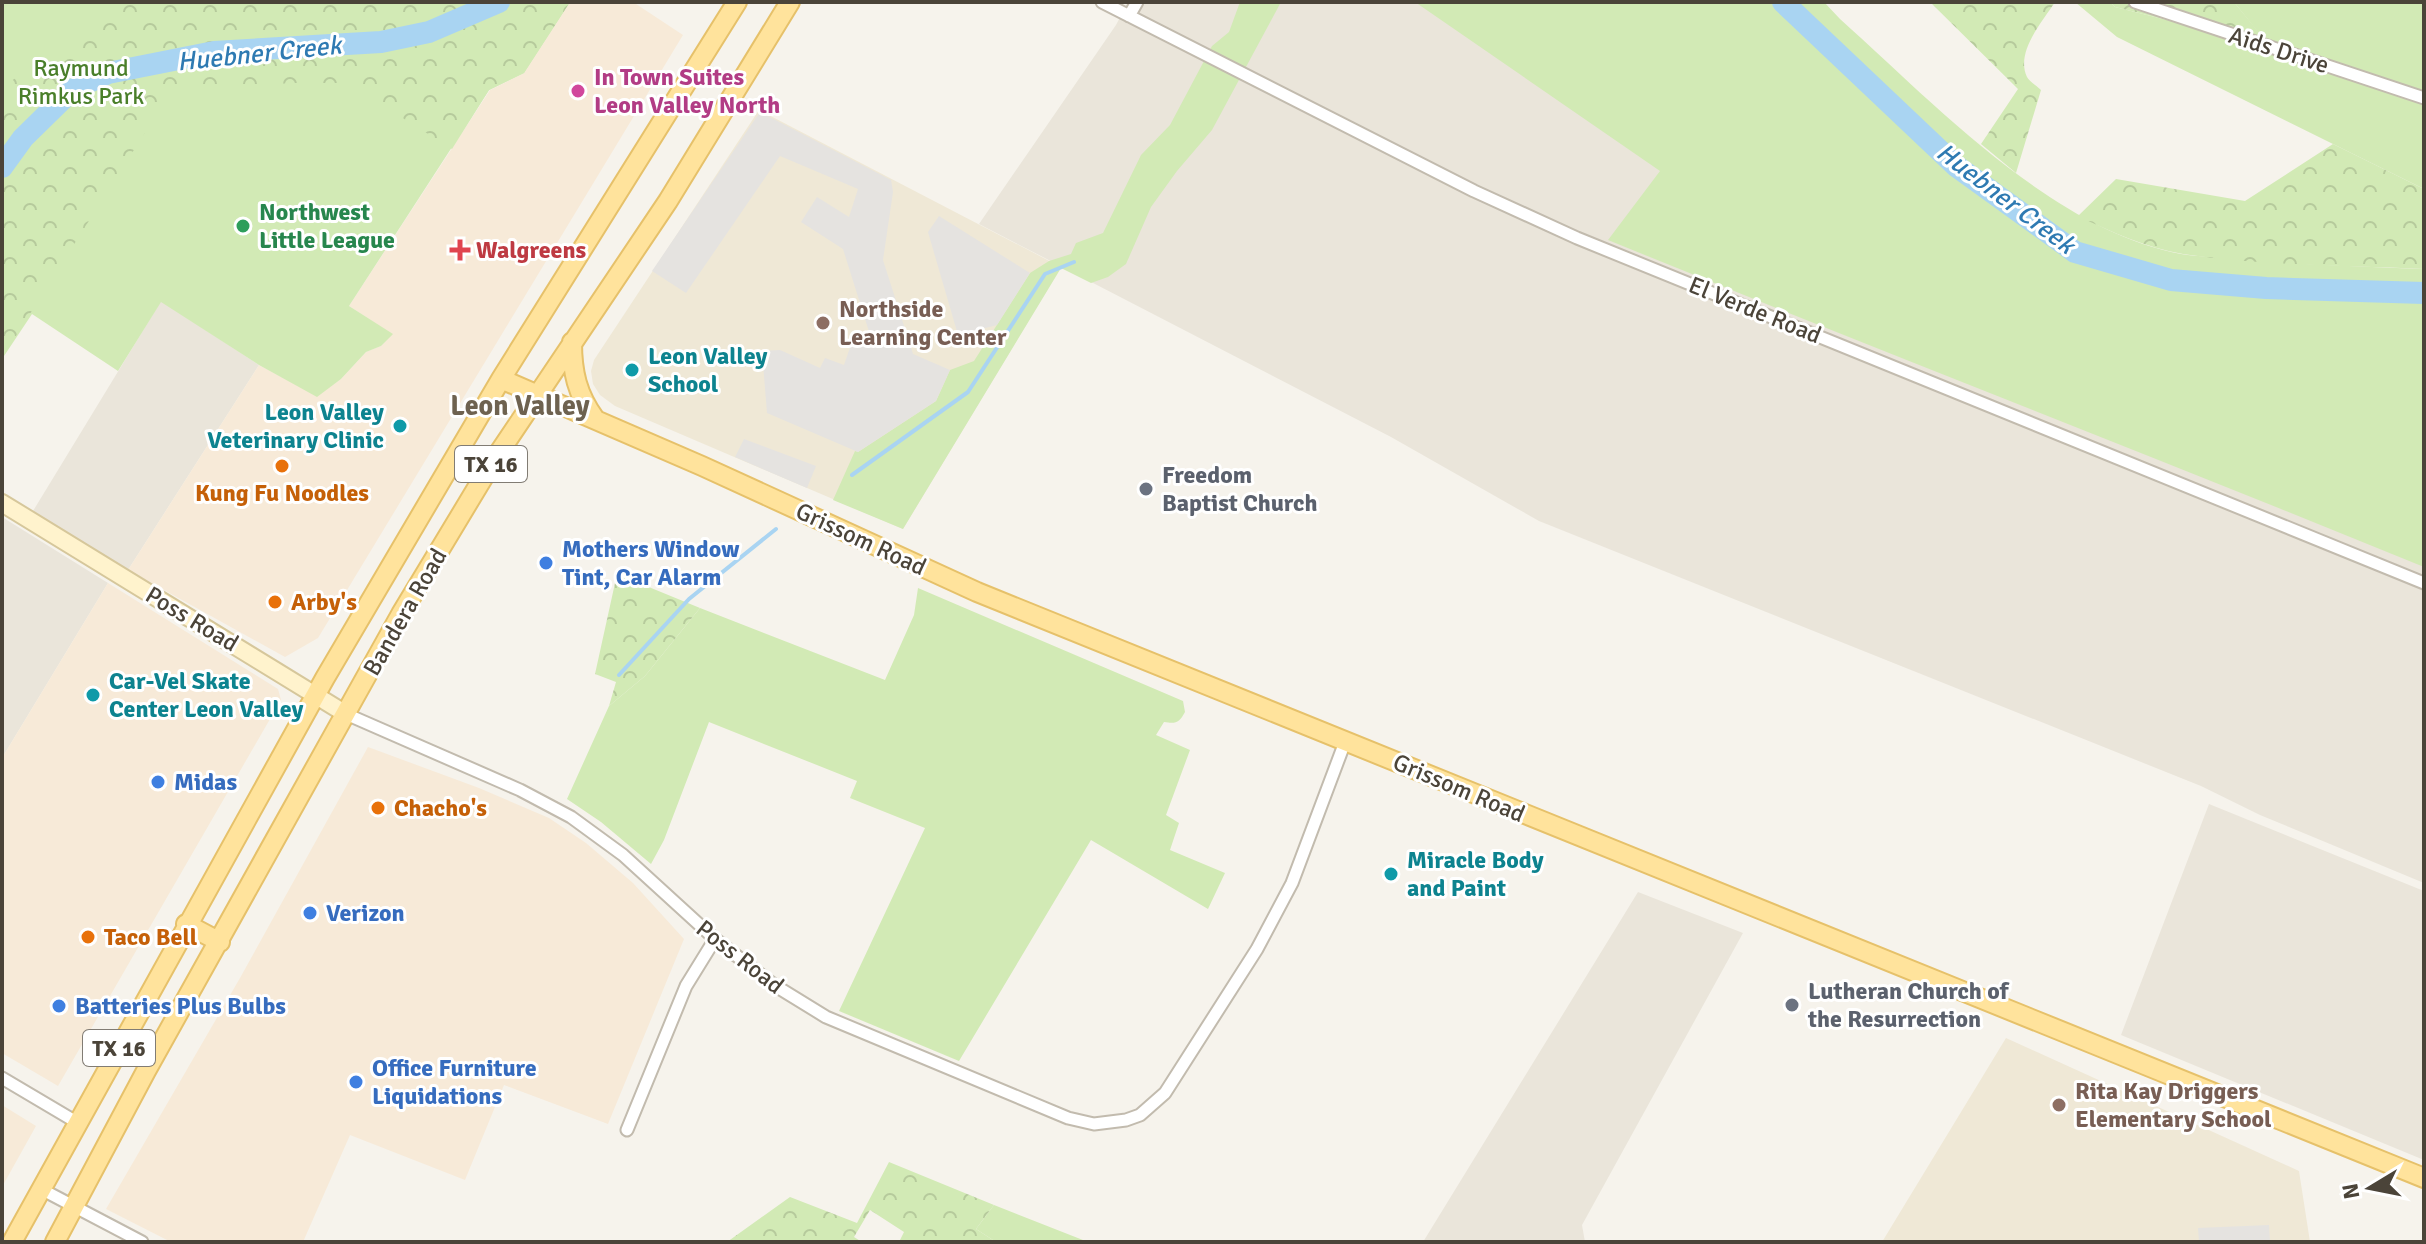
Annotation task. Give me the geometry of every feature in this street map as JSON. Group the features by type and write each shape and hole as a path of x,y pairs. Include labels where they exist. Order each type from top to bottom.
{"main road":[{"name":"Bandera Road","path":"12,1242 316,695 501,379 737,2"},
{"name":"Bandera Road","path":"55,1242 146,1071 404,610 492,463 668,201 790,2"},
{"path":"572,342 576,385 596,421"},
{"name":"Grissom Road","path":"501,379 702,466 967,588 2424,1178"},
{"path":"186,924 220,942"}],"street":[{"name":"El Verde Road","path":"1102,2 1474,191 1577,238 2424,583"},
{"path":"1129,16 1137,2"},
{"name":"Aids Drive","path":"2135,2 2424,98"},
{"name":"Poss Road","path":"2,503 346,714 520,790 571,817 623,855 715,939 774,985 826,1017 1068,1118 1094,1124 1140,1115 1165,1093 1257,949 1292,883 1345,742"},
{"path":"627,1130 686,986 715,939"},
{"path":"2,1078 78,1123"},
{"path":"41,1189 142,1242"}],"shaded area":[{"path":"570,2 633,2 683,35 318,638 285,657 128,570 259,365 317,396 341,379 366,352 381,346 392,334 349,306 490,90 524,73"},
{"path":"1128,2 1724,2 1962,220 2424,334 2424,883 2260,815 2201,786 1539,521 1391,437 979,224 1116,25"},
{"name":"Northside Learning Center","path":"759,110 1061,267 903,529 615,406 600,395 593,384 591,371 594,360"},
{"path":"760,112 891,180 893,192 883,260 913,354 950,370 936,401 858,452 767,413 762,351 780,350 820,368 825,358 844,365 855,333 871,338 843,249 801,222 817,197 849,217 858,189 780,156 686,293 652,271"},
{"path":"939,216 1030,273 997,325 958,335 928,232"},
{"path":"161,301 259,365 128,570 33,511"},
{"path":"744,439 816,466 807,488 735,457"},
{"path":"2,517 108,583 2,758"},
{"path":"108,583 278,689 281,700 58,1086 2,1053 2,758"},
{"path":"368,747 549,818 586,843 633,883 684,939 608,1124 504,1085 465,1180 350,1135 303,1242 171,1242 106,1209 240,978"},
{"path":"2209,804 2424,891 2424,1160 2121,1035"},
{"path":"1638,892 1743,933 1582,1225 1585,1242 1423,1242"},
{"name":"Rita Kay Driggers Elementary School","path":"2006,1038 2299,1171 2310,1242 1882,1242"},
{"path":"2,1105 36,1126 2,1187"},
{"path":"2269,1225 2270,1242 2199,1242 2198,1228"}],"green space":[{"name":"Northwest Little League","path":"2,2 570,2 524,73 489,90 349,306 393,334 381,346 366,352 341,379 317,397 259,365 161,302 118,371 32,314 2,359"},
{"name":"Raymund Rimkus Park","path":"108,2 570,2 524,73 489,90 452,149 347,83 290,83 170,93 2,358 2,90 11,81 107,20"},
{"path":"1240,2 1281,2 1212,130 1151,207 1126,264 1108,277 1091,283 1061,268 903,529 833,500 855,451 858,452 936,401 950,370 974,361 1030,273 1049,261 1071,254 1076,243 1103,233 1141,155 1170,125 1212,46 1229,32"},
{"path":"1415,2 1824,2 1956,125 1998,159 2086,219 2133,240 2195,256 2424,269 2424,567 1608,240 1660,171"},
{"path":"1930,2 2055,2 2027,47 2024,67 2027,77 2041,90 2016,173 1981,144 2018,89"},
{"path":"2075,2 2110,2 2115,7 2183,24 2277,56 2234,2 2424,2 2424,189 2117,37"},
{"path":"2110,2 2234,2 2279,57 2183,24 2115,7"},
{"path":"2333,144 2424,189 2424,269 2273,263 2183,254 2143,244 2078,216 2116,179 2245,201"},
{"path":"617,574 700,608 645,676 609,706 616,682 595,674"},
{"path":"918,588 1183,701 1185,712 1181,718 1174,723 1164,722 1156,735 1190,750 1166,815 1179,823 1170,850 1225,873 1208,909 1091,840 959,1061 839,1011 925,828 850,798 857,781 709,722 664,840 651,864 601,822 567,799 609,706 645,676 700,608 885,680 914,615"},
{"path":"889,1162 994,1205 976,1229 996,1242 899,1242 904,1232 870,1210 854,1237 862,1242 727,1242 790,1197 857,1223"},
{"path":"994,1205 1088,1242 996,1242 976,1229"}],"waterway":[{"name":"Huebner Creek","path":"2,167 23,138 72,90 108,73 214,52 381,42 429,32 499,2"},
{"name":"Huebner Creek","path":"1783,2 1956,166 2075,252 2171,280 2266,288 2424,293"},
{"path":"852,475 968,392 1045,274 1074,262"},
{"path":"619,675 689,599 776,529"}],"place":[{"name":"In Town Suites Leon Valley North","path":"578,91"},
{"name":"Northwest Little League","path":"243,226"},
{"name":"Walgreens","path":"460,250"},
{"name":"Northside Learning Center","path":"823,323"},
{"name":"Leon Valley School","path":"632,370"},
{"name":"Leon Valley Veterinary Clinic","path":"400,426"},
{"name":"Kung Fu Noodles","path":"282,466"},
{"name":"Freedom Baptist Church","path":"1146,489"},
{"name":"Mothers Window Tint, Car Alarm","path":"546,563"},
{"name":"Arby's","path":"275,602"},
{"name":"Car-Vel Skate Center Leon Valley","path":"93,695"},
{"name":"Midas","path":"158,782"},
{"name":"Chacho's","path":"378,808"},
{"name":"Miracle Body and Paint","path":"1391,874"},
{"name":"Verizon","path":"310,913"},
{"name":"Taco Bell","path":"88,937"},
{"name":"Lutheran Church of the Resurrection","path":"1792,1005"},
{"name":"Batteries Plus Bulbs","path":"59,1006"},
{"name":"Office Furniture Liquidations","path":"356,1082"},
{"name":"Rita Kay Driggers Elementary School","path":"2059,1105"}],"district":[{"name":"Leon Valley","path":"520,405"}]}
